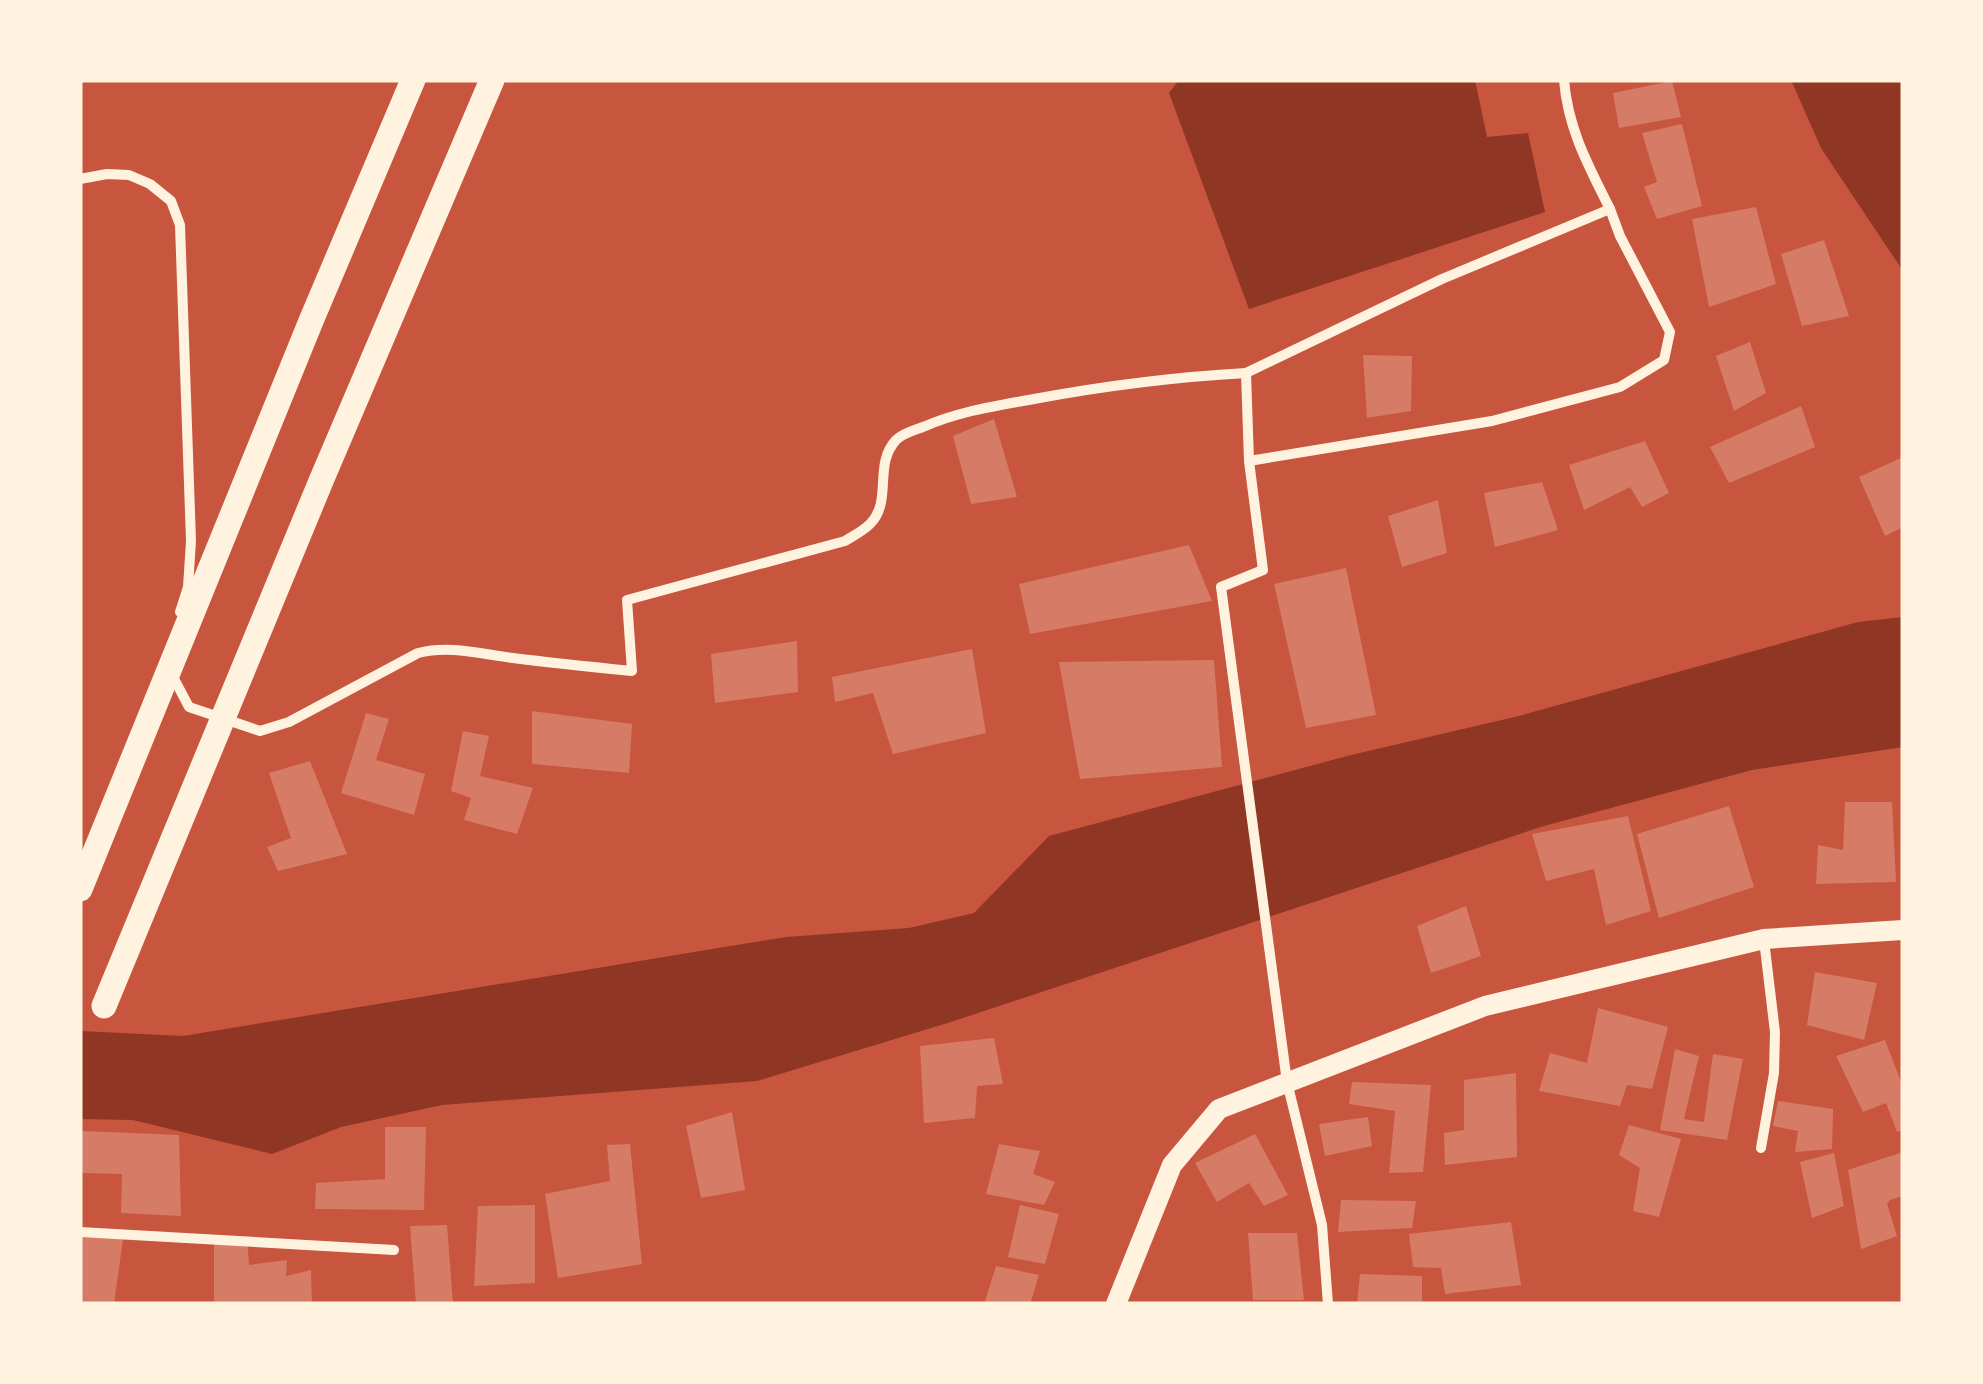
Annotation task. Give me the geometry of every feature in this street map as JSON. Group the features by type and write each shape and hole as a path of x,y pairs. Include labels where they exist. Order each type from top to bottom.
{"main road":[{"path":"80,889 296,357 414,80"},
{"path":"104,1006 492,80"},
{"path":"1116,1304 1172,1165 1219,1109 1485,1006 1764,939 1903,930"}],"street":[{"path":"1248,462 1492,421 1620,387 1664,360 1670,332 1627,252 1580,150 1566,104 1564,80"},
{"path":"80,178 106,174 140,179 171,201 180,225 191,540 188,587 170,672 189,707 260,731 288,722 428,650 465,650 632,671 627,600 844,541 868,526 878,513 886,456 898,437 956,413 1058,394 1174,377 1246,373 1442,280 1610,208"},
{"path":"1246,373 1248,462 1263,570 1220,587 1287,1082 1322,1225 1328,1304"},
{"path":"1761,1148 1774,1072 1775,1032 1764,939"},
{"path":"80,1232 394,1250"}],"shaded area":[{"path":"1179,80 1475,80 1487,137 1528,133 1545,212 1249,309 1169,93"},
{"path":"1791,80 1903,80 1903,271 1821,148"},
{"path":"1903,617 1903,747 1752,770 1544,826 954,1021 757,1081 442,1105 341,1127 272,1154 133,1120 80,1119 80,1031 183,1036 786,937 909,928 974,913 1049,836 1351,755 1519,716 1858,622"}],"building":[{"path":"1672,81 1681,117 1619,128 1613,93"},
{"path":"1682,124 1702,206 1657,219 1644,187 1657,182 1642,133"},
{"path":"1756,207 1776,284 1709,307 1692,219"},
{"path":"1824,240 1849,316 1802,326 1781,254"},
{"path":"1750,342 1766,393 1734,411 1716,356"},
{"path":"1363,355 1412,356 1411,411 1367,418"},
{"path":"1801,406 1815,447 1729,483 1710,447"},
{"path":"994,419 1017,497 971,504 953,436"},
{"path":"1645,441 1669,493 1642,507 1630,487 1584,510 1569,465"},
{"path":"1903,457 1903,527 1885,536 1859,477"},
{"path":"1542,482 1558,530 1495,547 1484,493"},
{"path":"1438,500 1447,553 1402,567 1388,516"},
{"path":"1189,545 1212,601 1030,634 1019,584"},
{"path":"1346,568 1376,715 1306,728 1274,584"},
{"path":"797,641 798,692 715,703 711,654"},
{"path":"972,649 986,733 893,754 873,693 835,702 832,677"},
{"path":"1214,660 1222,767 1080,779 1059,662"},
{"path":"532,711 632,724 629,773 532,764"},
{"path":"366,713 389,719 376,760 425,774 414,815 341,793"},
{"path":"463,731 489,736 480,776 533,788 517,834 464,820 471,798 451,791"},
{"path":"310,761 347,854 278,871 267,847 291,838 269,773"},
{"path":"1845,802 1892,802 1896,882 1816,884 1818,845 1843,850"},
{"path":"1729,806 1754,887 1659,918 1637,834"},
{"path":"1628,816 1651,911 1606,925 1594,869 1546,881 1532,834"},
{"path":"1466,906 1481,956 1431,973 1417,926"},
{"path":"1815,972 1877,983 1864,1040 1807,1025"},
{"path":"1598,1008 1668,1027 1652,1089 1627,1085 1620,1106 1539,1091 1550,1053 1587,1063"},
{"path":"994,1038 1003,1084 977,1086 975,1118 924,1123 920,1046"},
{"path":"1885,1040 1903,1087 1903,1130 1897,1132 1886,1103 1863,1112 1836,1056"},
{"path":"1675,1049 1699,1056 1684,1119 1704,1122 1713,1054 1743,1059 1727,1140 1660,1130"},
{"path":"1516,1073 1517,1157 1445,1165 1444,1133 1464,1130 1464,1080"},
{"path":"1352,1082 1431,1085 1423,1172 1389,1173 1395,1111 1349,1104"},
{"path":"1778,1101 1833,1109 1832,1149 1795,1152 1798,1131 1773,1126"},
{"path":"732,1112 745,1190 701,1198 686,1126"},
{"path":"1368,1117 1372,1146 1325,1156 1319,1124"},
{"path":"1629,1125 1681,1139 1659,1217 1633,1211 1640,1168 1619,1155"},
{"path":"385,1127 426,1127 424,1210 315,1209 316,1183 385,1179"},
{"path":"82,1131 179,1135 181,1216 121,1213 122,1174 82,1173"},
{"path":"1255,1134 1288,1195 1264,1206 1249,1183 1217,1202 1195,1163"},
{"path":"630,1144 642,1264 558,1278 545,1194 610,1181 607,1145"},
{"path":"999,1144 1040,1151 1033,1174 1055,1182 1044,1205 986,1194"},
{"path":"1903,1152 1903,1196 1887,1204 1897,1236 1861,1249 1848,1170"},
{"path":"1834,1153 1844,1206 1812,1218 1800,1162"},
{"path":"1341,1200 1416,1201 1412,1228 1338,1232"},
{"path":"535,1205 535,1283 474,1286 478,1206"},
{"path":"1020,1205 1059,1214 1045,1264 1008,1257"},
{"path":"1511,1222 1521,1285 1445,1294 1441,1268 1413,1267 1409,1234"},
{"path":"447,1225 453,1304 416,1304 410,1226"},
{"path":"1248,1233 1297,1233 1304,1300 1253,1300"},
{"path":"247,1236 249,1265 287,1260 286,1276 311,1270 312,1304 214,1304 214,1242"},
{"path":"80,1237 123,1239 114,1304 80,1304"},
{"path":"996,1266 1039,1275 1030,1304 984,1304"},
{"path":"1360,1274 1422,1276 1422,1304 1357,1304"}]}
